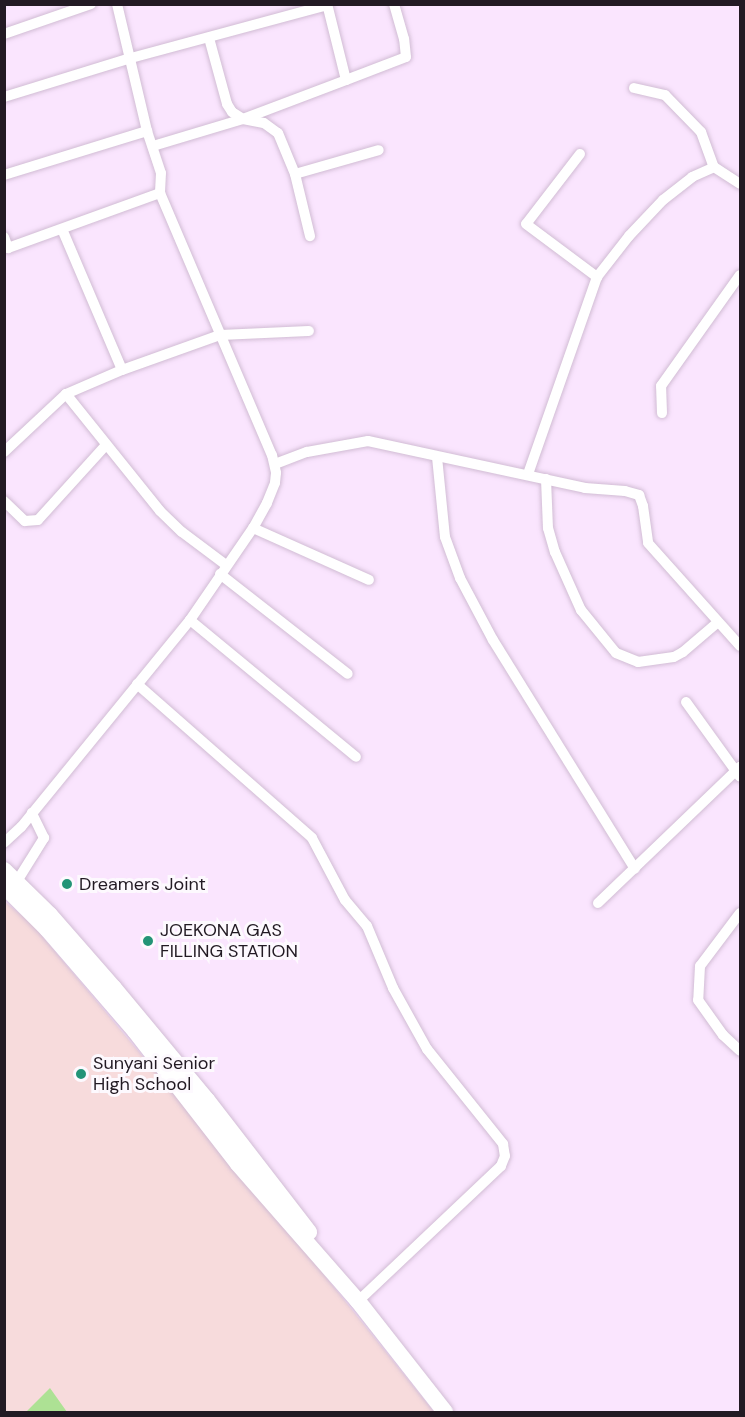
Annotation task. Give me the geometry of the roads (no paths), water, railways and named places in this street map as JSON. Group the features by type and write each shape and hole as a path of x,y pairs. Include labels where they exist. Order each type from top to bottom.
{"main road":[{"path":"4,870 11,887 114,987 203,1095 318,1242 358,1301 445,1413"}],"street":[{"path":"4,33 91,4"},
{"path":"4,843 32,813 190,620 253,528 275,483 275,464 160,193 161,172 147,130 117,4"},
{"path":"153,146 243,119 406,57 406,46 394,4"},
{"path":"4,98 131,58 327,5 346,80"},
{"path":"209,38 226,104 232,112 243,119 264,123 278,133 295,174 310,236"},
{"path":"634,88 665,95 701,132 714,167 741,184"},
{"path":"4,175 147,130"},
{"path":"295,174 379,150"},
{"path":"580,154 526,224 597,277"},
{"path":"528,474 597,277 629,236 663,200 692,177 714,167"},
{"path":"6,245 62,229 160,193"},
{"path":"62,229 122,370"},
{"path":"662,413 661,386 741,274"},
{"path":"5,451 66,394 122,370 220,335 309,331"},
{"path":"66,394 160,511 223,570 348,674"},
{"path":"275,464 307,452 368,441 546,479 639,495 643,506 648,543 741,646"},
{"path":"4,501 26,521 38,520 106,444"},
{"path":"437,457 445,537 460,578 493,640 635,869"},
{"path":"546,479 548,528 555,552 581,610 616,653 638,662 674,657 683,652 717,622"},
{"path":"253,528 369,580"},
{"path":"190,620 356,757"},
{"path":"137,684 312,838 345,900 367,927 393,988 428,1049 503,1144 505,1156 501,1166 358,1301"},
{"path":"598,903 740,772 687,702"},
{"path":"11,887 44,838 32,813"},
{"path":"741,913 700,966 698,1000 723,1035 741,1051"}],"place":[{"name":"Dreamers Joint","path":"67,884"},
{"name":"JOEKONA GAS FILLING STATION","path":"148,941"},
{"name":"Sunyani Senior High School","path":"81,1074"}]}
